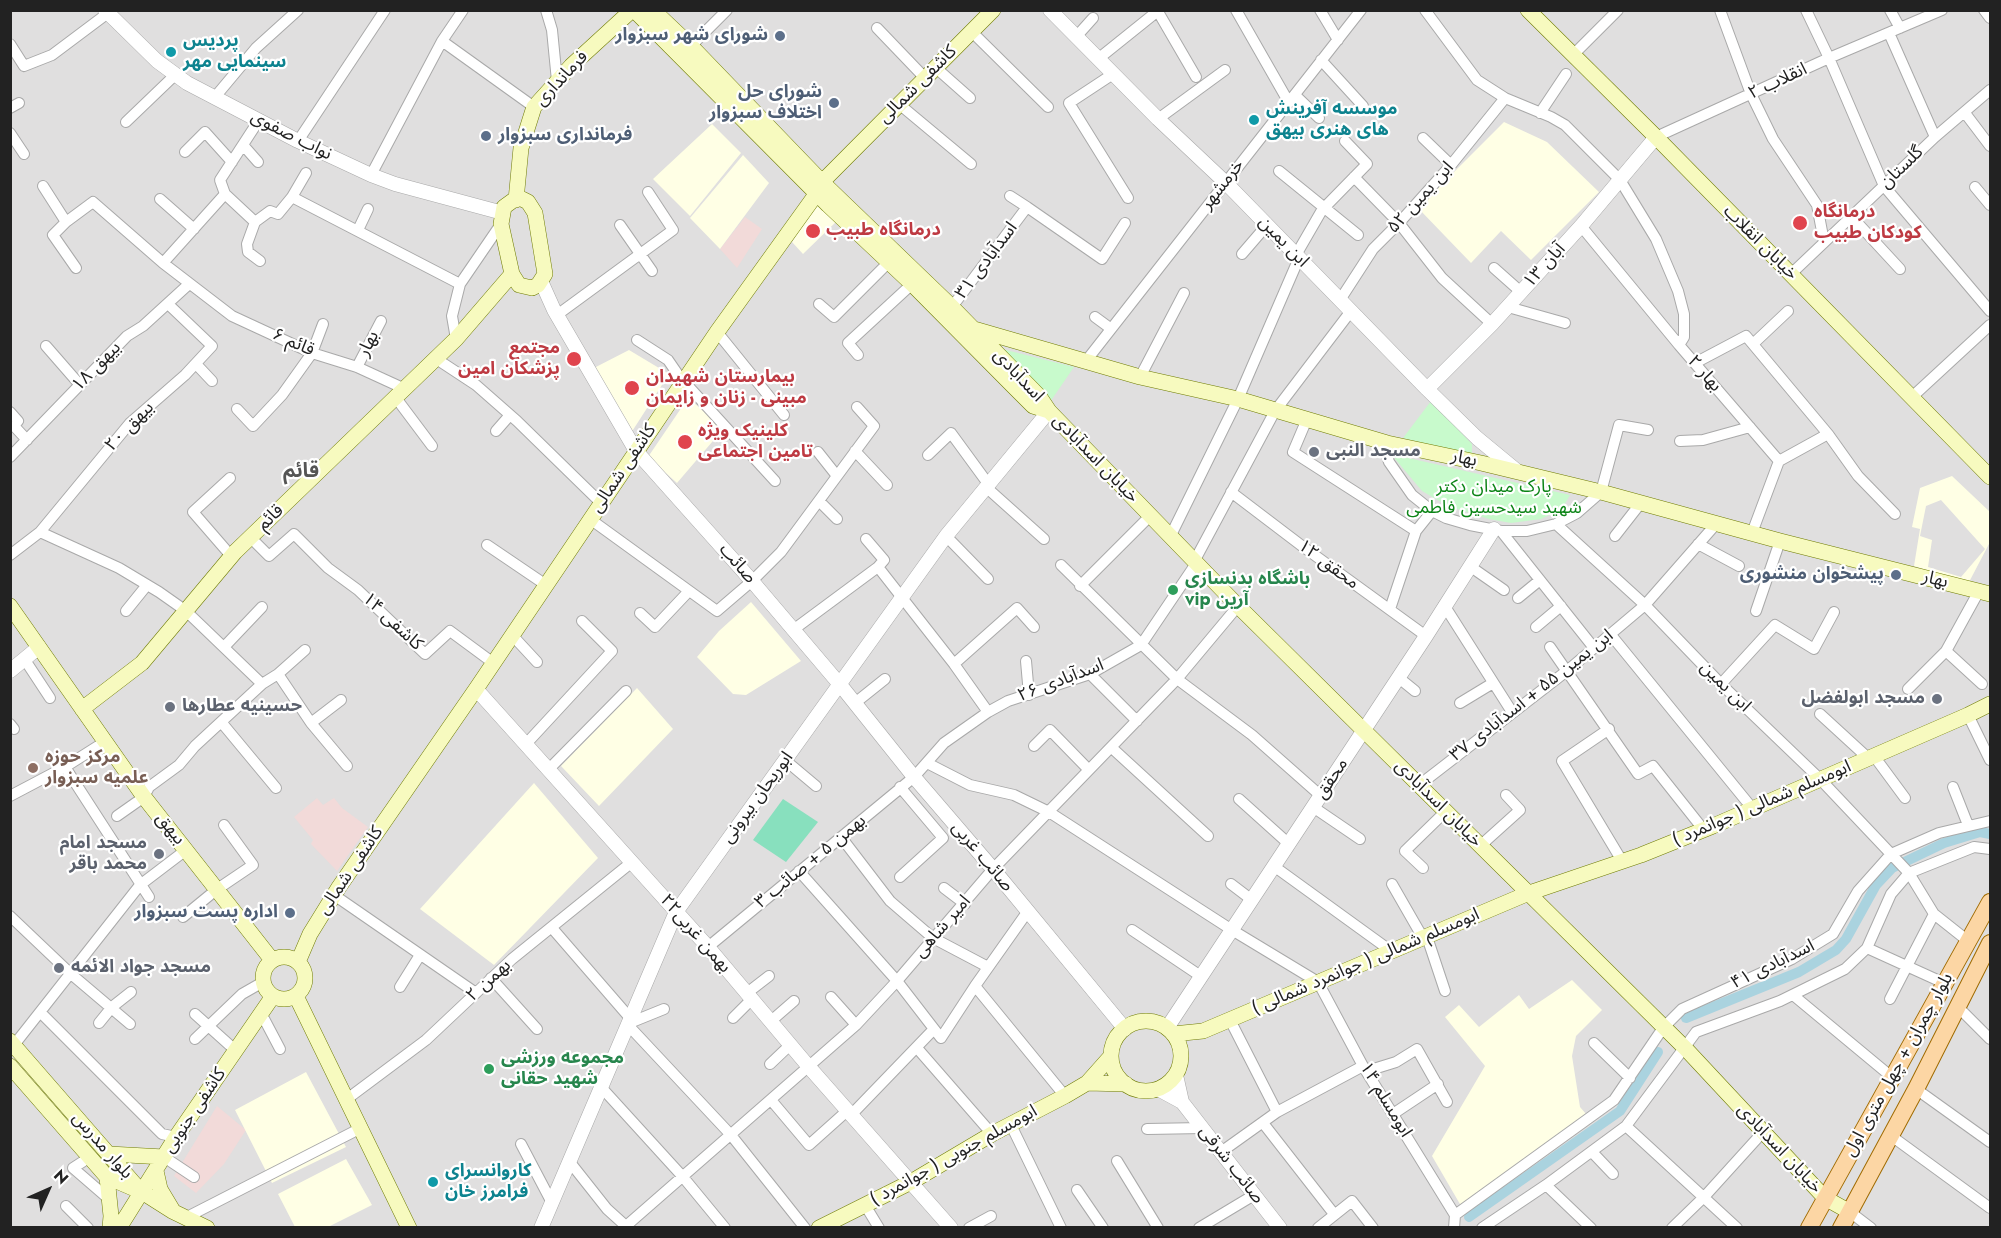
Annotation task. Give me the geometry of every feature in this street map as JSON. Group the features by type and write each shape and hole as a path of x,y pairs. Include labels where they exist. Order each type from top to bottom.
{"main road":[{"name":"فرمانداری","path":"516,200 521,148 534,107 557,81 633,10"},
{"name":"اسدآبادی","path":"633,10 820,188 952,307 1040,396 1048,411"},
{"name":"اسدآبادی","path":"653,10 691,46 888,263 912,284 1033,406 1048,411"},
{"name":"کاشفی شمالی","path":"298,962 310,934 334,895 546,585 601,503 634,448 820,188 930,72 993,10"},
{"name":"خیابان انقلاب","path":"1528,10 1656,136 1990,477"},
{"path":"522,199 528,202 535,213 545,267 545,274 538,285 525,288 519,285 512,274 502,218 504,207 516,200 522,199"},
{"name":"قائم","path":"82,709 142,663 232,556 456,339 512,274"},
{"name":"بهار","path":"974,329 1140,377 1238,399 1387,442 1601,492 1780,541 1985,593"},
{"name":"خیابان اسدآبادی","path":"1048,411 1238,606 1684,1048 1825,1198 1850,1212"},
{"name":"بیهق","path":"10,606 144,798 272,960"},
{"name":"ابومسلم شمالی ( جوانمرد )","path":"1529,893 1622,861 1704,829 1990,704"},
{"path":"1510,875 1532,881 1562,882"},
{"name":"ابومسلم شمالی ( جوانمرد شمالی )","path":"1203,1031 1529,893"},
{"name":"بلوار چمران + چهل متری اول","path":"1809,1227 1990,902"},
{"path":"1504,904 1534,908 1548,913"},
{"name":"بلوار چمران + چهل متری اول","path":"1841,1227 1989,950"},
{"path":"284,957 298,962 304,970 305,985 296,996 285,1000 273,996 265,988 263,982 265,970 272,960 284,957"},
{"name":"کاشفی جنوبی","path":"119,1227 176,1137 273,996"},
{"path":"296,996 409,1227"},
{"path":"1142,1022 1160,1024 1170,1031 1181,1052 1181,1064 1176,1075 1168,1084 1158,1089 1136,1090 1118,1077 1113,1067 1113,1046 1125,1029 1142,1022"},
{"path":"1170,1031 1203,1031"},
{"path":"1181,1052 1203,1031"},
{"name":"بلوار مدرس","path":"12,1043 142,1192"},
{"name":"ابومسلم جنوبی ( جوانمرد )","path":"824,1226 911,1182 992,1134 1065,1096 1087,1083 1112,1056"},
{"name":"بلوار مدرس","path":"10,1066 107,1177 142,1192"},
{"path":"1087,1083 1126,1084"},
{"path":"109,1154 164,1157"},
{"path":"156,1171 160,1189 172,1211"},
{"path":"107,1177 110,1227"},
{"path":"142,1192 172,1211 207,1227"}],"street":[{"path":"215,97 256,48 298,10"},
{"path":"298,141 385,10"},
{"path":"371,175 442,41 463,10"},
{"path":"546,10 552,30 557,81"},
{"path":"691,46 727,10"},
{"name":"ابن یمین","path":"1050,10 1158,119 1226,183 1427,389 1478,438 1517,471"},
{"path":"1236,10 1292,98 1319,118"},
{"path":"1320,10 1338,40"},
{"name":"خرمشهر","path":"1086,361 1361,10"},
{"path":"1425,10 1477,80 1505,98 1565,125 1620,180 1656,239 1678,291 1684,314 1684,337 1679,345"},
{"path":"1573,55 1618,10"},
{"path":"1720,10 1751,94 1773,139 1817,205 1824,242"},
{"path":"1806,10 1884,186 1990,311"},
{"path":"1890,10 1894,31 1935,137"},
{"name":"انقلاب ۲","path":"1656,136 1942,10"},
{"path":"1984,10 1990,18"},
{"path":"1098,59 1158,11 1196,76"},
{"path":"10,44 24,66 52,55 107,12"},
{"name":"نواب صفوی","path":"107,12 150,55 175,75 298,141 371,175 502,218"},
{"path":"1076,37 1093,18"},
{"path":"877,27 930,72 970,98"},
{"path":"971,31 1048,107"},
{"path":"442,41 534,107"},
{"path":"1321,60 1363,106"},
{"path":"1158,119 1225,70"},
{"path":"1113,74 1069,103 1128,198"},
{"path":"1540,113 1566,74"},
{"path":"126,122 175,75"},
{"name":"گلستان","path":"1791,274 1935,137 1990,90"},
{"name":"ابن یمین ۵۲","path":"1340,300 1373,249 1451,165 1505,98"},
{"path":"899,104 971,164"},
{"path":"1965,113 1990,146"},
{"path":"255,222 225,194 220,180 259,120"},
{"path":"185,152 205,132 232,162"},
{"path":"10,134 24,153"},
{"name":"۱۳ آبان","path":"1427,389 1508,307 1581,226 1656,136"},
{"path":"1423,138 1451,165"},
{"path":"1171,535 1238,399 1298,256 1324,208 1367,164 1345,141"},
{"path":"243,145 258,162"},
{"path":"1279,171 1358,235"},
{"path":"260,261 248,252 247,244 255,222 270,211 278,213 306,173"},
{"path":"1354,177 1399,223 1442,278 1492,324"},
{"path":"43,186 66,222 53,235 76,268"},
{"path":"1975,187 1990,205"},
{"path":"557,315 673,230 648,192"},
{"path":"163,263 225,194"},
{"path":"292,196 460,284"},
{"path":"1010,196 1027,207"},
{"path":"160,199 194,229"},
{"name":"قائم ۶","path":"66,222 93,202 163,263 232,316 312,353 357,367 400,394"},
{"name":"اسدآبادی ۳۱","path":"952,307 1027,207 1102,259 1125,223"},
{"path":"358,230 368,209"},
{"path":"1851,216 1900,269"},
{"path":"456,339 452,316 460,284 502,218"},
{"path":"620,225 652,272"},
{"path":"1242,254 1267,225"},
{"name":"بهار ۲","path":"1581,226 1779,462"},
{"path":"819,304 834,317 888,263"},
{"path":"1494,268 1521,292"},
{"name":"صائب","path":"540,281 557,315 634,448 752,581 840,685"},
{"name":"بیهق ۱۸","path":"10,457 127,336 143,326 189,284"},
{"path":"858,355 848,343 912,284"},
{"path":"1140,377 1184,292"},
{"name":"بیهق ۲۰","path":"10,555 40,532 130,423 196,364 212,346 168,304"},
{"path":"1508,307 1565,323"},
{"path":"1754,344 1788,310"},
{"name":"اسدآبادی ۲۶","path":"927,763 944,743 988,712 1008,701 1090,674 1141,645 1196,561 1275,411 1352,311"},
{"path":"1095,317 1110,328"},
{"name":"بهار","path":"357,367 381,321"},
{"path":"237,409 253,426 282,395 312,353 323,324"},
{"path":"1912,398 1990,325"},
{"path":"717,332 784,415"},
{"path":"1695,363 1746,336 1828,434 1858,476 1895,514"},
{"path":"637,340 668,360 775,481"},
{"path":"46,346 80,385"},
{"path":"435,358 476,386 513,418 601,503"},
{"path":"196,364 212,381"},
{"path":"400,394 432,446"},
{"path":"590,519 717,611 781,552 874,426 857,407"},
{"name":"ابوریحان بیرونی","path":"541,1227 676,912 946,536 1048,411"},
{"path":"10,412 18,421 14,426 27,440"},
{"path":"496,431 513,418"},
{"path":"1308,419 1293,452 1416,531"},
{"path":"1387,442 1386,453 1389,462 1412,495 1432,511 1470,525 1497,530 1527,531 1556,524 1577,513 1601,492 1619,425 1648,430"},
{"path":"1680,441 1703,440 1750,428"},
{"path":"928,455 951,432 988,486 1044,539"},
{"path":"1752,533 1779,462 1828,434"},
{"path":"1478,438 1481,463"},
{"path":"855,451 887,485"},
{"path":"818,452 837,476"},
{"path":"230,478 193,512 232,556"},
{"name":"محقق ۱۲","path":"1231,492 1426,636"},
{"path":"819,501 837,519"},
{"path":"1615,537 1640,504"},
{"path":"1390,609 1416,531 1432,511"},
{"path":"1080,586 1151,516"},
{"name":"ابن یمین","path":"1556,524 1646,605 1721,684 1820,779 1909,873"},
{"name":"ابن یمین ۵۵ + اسدآبادی ۳۷","path":"1418,786 1568,670 1646,605 1716,524"},
{"path":"1497,530 1594,648"},
{"name":"محقق","path":"1170,1031 1251,900 1399,678 1444,605 1497,530"},
{"path":"40,532 119,568 186,611 262,684"},
{"name":"کاشفی ۱۴","path":"250,538 269,556 294,534 328,568 358,590 425,654 450,631 492,662"},
{"path":"946,536 988,579"},
{"path":"792,630 878,567 884,560 866,538"},
{"path":"1756,610 1780,541"},
{"path":"1698,544 1740,566"},
{"path":"487,545 546,585"},
{"path":"1061,565 1177,679 1252,735 1317,801 1360,839"},
{"path":"878,567 954,664 988,712"},
{"path":"1470,567 1503,590"},
{"path":"1518,598 1540,580"},
{"path":"126,611 147,585"},
{"path":"640,613 654,627 689,591"},
{"path":"1908,689 1946,651 1985,593"},
{"path":"1444,605 1512,712"},
{"name":"امیر شاهی","path":"627,1227 856,1025 965,904 993,869 1177,679 1238,606"},
{"path":"1536,627 1561,606"},
{"path":"224,647 262,607"},
{"path":"954,664 1017,609 1034,627"},
{"path":"1721,684 1775,625 1814,649 1834,612"},
{"path":"526,744 612,651 582,621"},
{"path":"512,635 537,662"},
{"path":"1611,635 1752,808"},
{"path":"11,669 39,647"},
{"path":"1551,647 1638,774 1653,766 1704,829"},
{"path":"117,816 144,798 149,787 179,765 195,746 262,684 278,674 305,650"},
{"path":"1946,651 1982,684"},
{"path":"25,660 50,698"},
{"path":"1026,662 1029,695"},
{"path":"278,674 311,723 347,766"},
{"path":"1090,674 1137,721"},
{"path":"1399,678 1415,691"},
{"path":"855,703 885,679"},
{"path":"1460,703 1493,683"},
{"name":"صائب غربی","path":"840,685 1125,1029"},
{"name":"۲۲بهمن غربی","path":"476,689 708,947 809,1067 951,1227"},
{"path":"549,769 626,691"},
{"path":"311,723 340,700"},
{"path":"1820,714 1871,757 1905,798"},
{"path":"1968,715 1990,760"},
{"path":"222,723 276,788"},
{"path":"1609,729 1562,761 1622,861"},
{"path":"1034,746 1050,730 1089,770"},
{"path":"10,796 65,767 106,741"},
{"path":"1112,748 1208,836"},
{"path":"785,760 816,786"},
{"path":"927,763 970,785 1014,795 1049,812 1318,982"},
{"name":"بهمن ۵ + صائب ۳","path":"708,947 914,777 927,763"},
{"path":"65,767 149,897"},
{"path":"900,787 943,838 900,877"},
{"path":"1953,787 1968,825"},
{"path":"1480,846 1520,810 1506,795"},
{"path":"1239,799 1289,844"},
{"path":"1423,868 1405,851 1445,812"},
{"name":"اسدآبادی ۴۱","path":"1455,1215 1614,1100 1663,1028 1682,1009 1792,959 1833,934 1858,891 1891,854 1939,832 1990,821"},
{"path":"183,917 252,865 225,825"},
{"path":"841,837 890,901 933,938 988,967"},
{"path":"1482,1227 1546,1185 1626,1126 1696,1032 1793,995 1845,969 1867,948 1891,894 1909,873 1974,848 1990,849"},
{"path":"12,1043 71,974 140,885 186,850"},
{"name":"بهمن ۲","path":"347,1099 426,1040 491,978 632,862"},
{"path":"1275,867 1391,951"},
{"path":"800,871 897,981 938,1034"},
{"path":"1909,873 1934,914 1968,941"},
{"path":"1230,884 1251,900"},
{"path":"1392,884 1425,938 1445,991"},
{"path":"944,888 965,904"},
{"path":"334,895 476,993"},
{"path":"771,1100 808,1145 849,1113 917,1048 938,1034 1028,911"},
{"path":"1890,999 1934,914"},
{"path":"10,916 71,974 130,1024"},
{"path":"552,928 629,1021 731,1135 805,1227"},
{"path":"1132,930 1202,977"},
{"path":"1867,948 1944,983"},
{"path":"400,987 420,955"},
{"path":"733,1018 769,976"},
{"path":"491,978 537,1029"},
{"path":"195,1040 242,994 263,982"},
{"name":"ابومسلم ۱۴","path":"1318,982 1365,1068 1455,1215"},
{"path":"975,986 1065,1096"},
{"path":"99,1023 111,1007 131,992"},
{"path":"1793,995 1893,1078"},
{"path":"831,997 856,1025"},
{"path":"771,1021 794,1001"},
{"path":"1958,1007 1990,1039"},
{"path":"629,1021 664,1009"},
{"path":"40,1012 162,1134 176,1137"},
{"path":"261,1013 280,1049"},
{"path":"195,1014 236,1050"},
{"path":"1230,1020 1277,1112"},
{"path":"1594,1043 1629,1078"},
{"path":"770,1064 790,1045"},
{"path":"917,1048 992,1134"},
{"path":"1221,1152 1277,1112 1365,1068 1396,1062 1416,1049 1447,1102"},
{"path":"1176,1075 1182,1102"},
{"path":"1393,1114 1438,1084"},
{"path":"601,1087 725,1227"},
{"path":"1158,1089 1182,1102"},
{"path":"1916,1089 1990,1142"},
{"name":"صائب شرقی","path":"1182,1102 1280,1227"},
{"path":"1263,1123 1334,1214"},
{"path":"1010,1124 1061,1227"},
{"path":"1626,1126 1737,1227"},
{"path":"187,1217 361,1128"},
{"path":"1147,1130 1203,1128"},
{"path":"1672,1227 1705,1196 1763,1132"},
{"path":"1890,1135 1990,1208"},
{"path":"521,1144 551,1201"},
{"path":"1592,1152 1613,1174"},
{"path":"90,1157 73,1167 110,1200"},
{"path":"164,1157 194,1177"},
{"path":"569,1161 606,1209 627,1227"},
{"path":"1117,1161 1158,1227"},
{"path":"1546,1185 1591,1227"},
{"path":"1077,1190 1103,1227"},
{"path":"1206,1226 1254,1194"},
{"path":"1318,1227 1352,1201 1373,1227"},
{"path":"866,1205 879,1227"},
{"path":"66,1206 88,1227"},
{"path":"1850,1212 1871,1227"},
{"path":"1454,1227 1455,1215"},
{"path":"969,1227 991,1216"}],"shaded area":[{"path":"11,11 1990,11 1990,1227 11,1227"},
{"path":"1504,122 1547,142 1599,192 1531,260 1501,231 1471,263 1418,208"},
{"path":"712,124 741,153 690,216 653,179"},
{"path":"743,155 769,183 720,249 690,218"},
{"name":"درمانگاه طبیب","path":"821,203 838,220 803,254 792,242 815,204"},
{"path":"745,217 762,229 737,268 720,249"},
{"name":"بیمارستان شهیدان مبینی - زنان و زایمان","path":"629,350 669,374 631,433 592,369"},
{"name":"کلینیک ویژه تامین اجتماعی","path":"688,398 724,428 677,483 648,457"},
{"path":"1952,476 1990,512 1990,542 1968,584 1914,566 1920,529 1912,527 1920,488","holes":["1941,500 1985,549 1961,577 1928,567 1932,540 1920,536 1926,506"]},
{"path":"751,602 801,661 746,695 733,694 697,657 719,631"},
{"path":"637,688 673,729 599,806 561,766"},
{"path":"534,783 598,858 494,965 420,909"},
{"path":"317,798 323,805 334,798 342,808 368,827 337,871 311,844 313,840 294,817"},
{"path":"1572,980 1602,1010 1576,1036 1572,1056 1580,1107 1593,1122 1464,1211 1432,1156 1485,1066 1445,1017 1459,1005 1479,1027 1519,995 1529,1009"},
{"path":"306,1072 346,1147 272,1183 235,1110"},
{"path":"217,1106 246,1130 224,1164 196,1193 174,1176"},
{"path":"346,1159 372,1205 328,1227 295,1227 278,1194"}],"green space":[{"path":"998,348 1074,367 1048,405"},
{"name":"پارک میدان دکتر شهید سیدحسین فاطمی","path":"1431,401 1472,444 1472,456 1403,438"},
{"name":"پارک میدان دکتر شهید سیدحسین فاطمی","path":"1391,454 1570,495 1562,509 1541,519 1511,523 1489,519 1448,506 1422,491"},
{"path":"783,799 818,822 786,862 753,840"}],"waterway":[{"path":"1686,1018 1799,972 1836,950 1846,939 1876,885 1892,868 1944,843 1980,832 1990,834"},
{"path":"1469,1217 1620,1111 1658,1052"}],"place":[{"name":"شورای شهر سبزوار","path":"780,36"},
{"name":"پردیس سینمایی مهر","path":"171,52"},
{"name":"شورای حل اختلاف سبزوار","path":"834,103"},
{"name":"موسسه آفرینش های هنری بیهق","path":"1254,120"},
{"name":"فرمانداری سبزوار","path":"486,136"},
{"name":"درمانگاه کودکان طبیب","path":"1800,223"},
{"name":"درمانگاه طبیب","path":"813,231"},
{"name":"مجتمع پزشکان امین","path":"574,359"},
{"name":"بیمارستان شهیدان مبینی - زنان و زایمان","path":"632,388"},
{"name":"کلینیک ویژه تامین اجتماعی","path":"685,442"},
{"name":"مسجد النبی","path":"1314,452"},
{"name":"پیشخوان منشوری","path":"1896,575"},
{"name":"باشگاه بدنسازی vip آرین","path":"1173,590"},
{"name":"مسجد ابولفضل","path":"1937,699"},
{"name":"حسینیه عطارها","path":"170,707"},
{"name":"مرکز حوزه علمیه سبزوار","path":"33,768"},
{"name":"مسجد امام محمد باقر","path":"159,854"},
{"name":"اداره پست سبزوار","path":"290,913"},
{"name":"مسجد جواد الائمه","path":"59,968"},
{"name":"مجموعه ورزشی شهید حقانی","path":"489,1069"},
{"name":"کاروانسرای فرامرز خان","path":"433,1182"}],"district":[{"name":"قائم","path":"301,472"}]}
